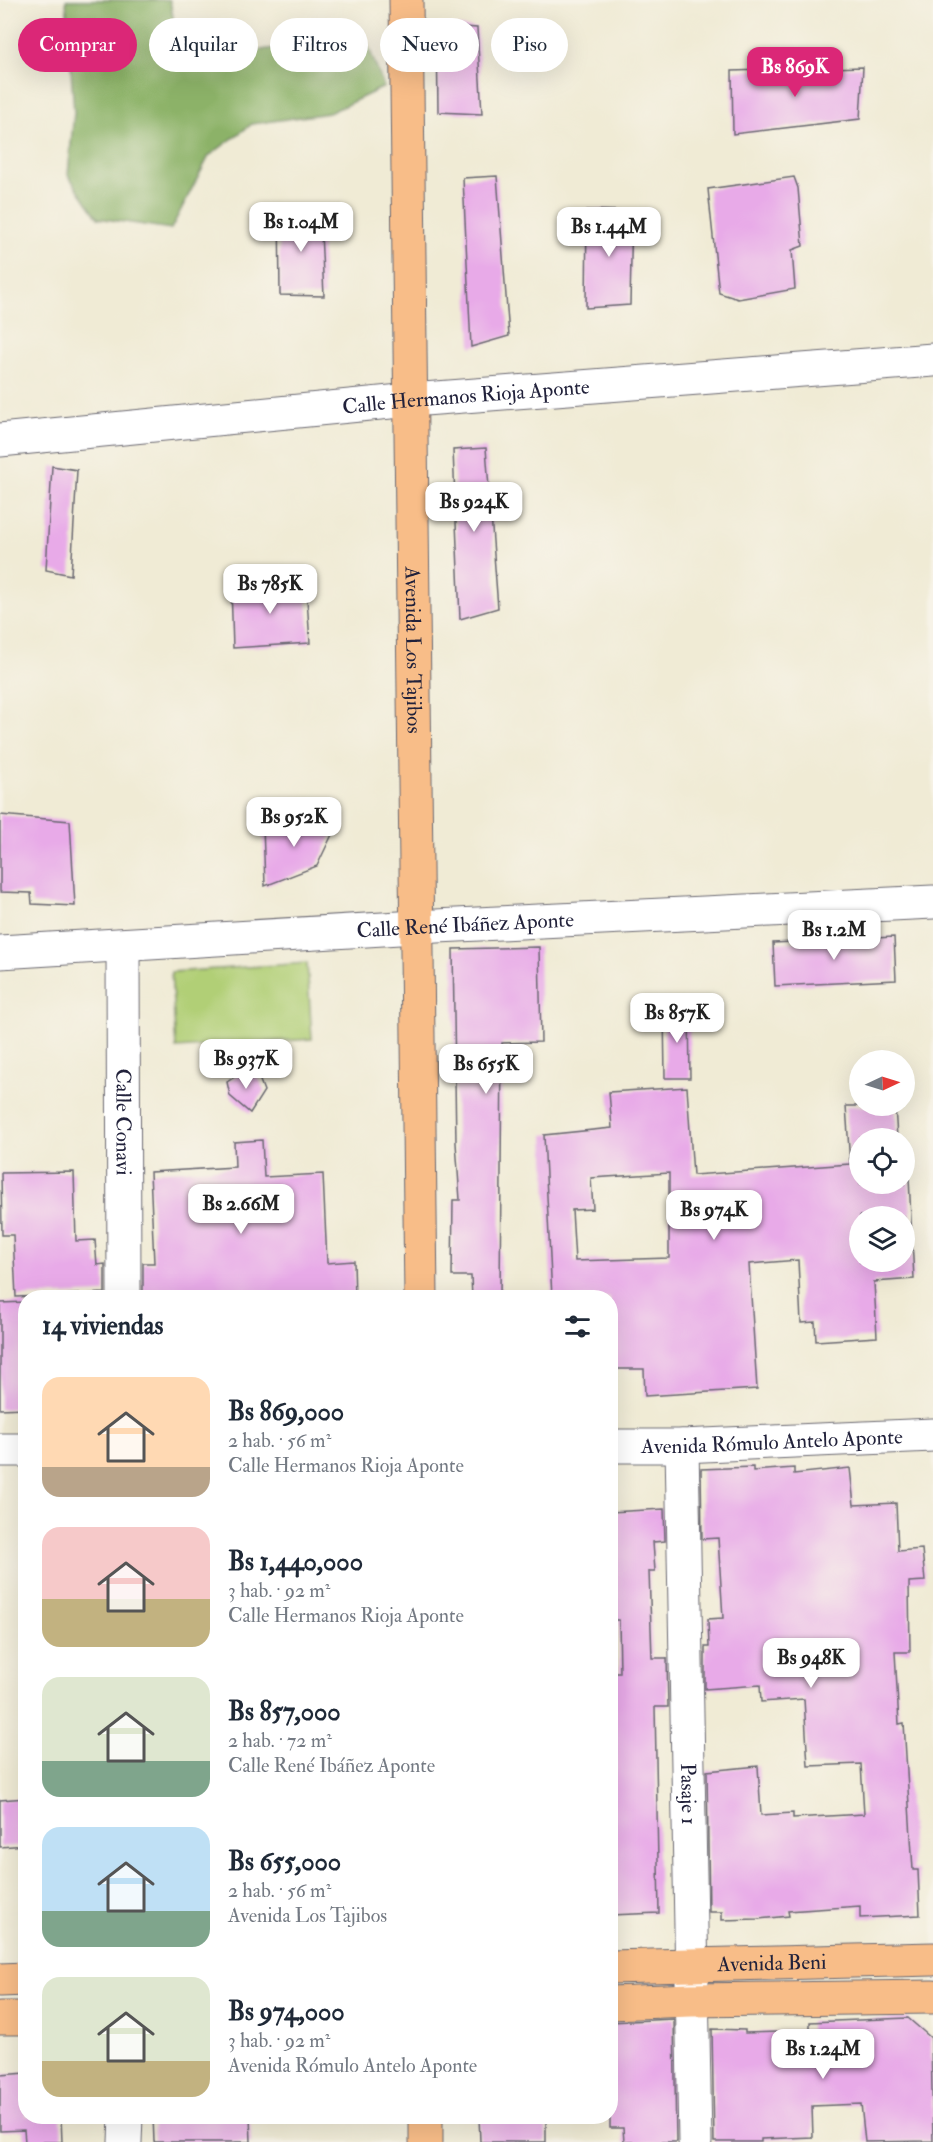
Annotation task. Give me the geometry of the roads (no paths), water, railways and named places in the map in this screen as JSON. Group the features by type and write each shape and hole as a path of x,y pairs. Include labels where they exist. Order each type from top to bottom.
{"main road":[{"name":"Avenida Los Tajibos","path":"406,0 421,1290"},
{"name":"Avenida Beni","path":"618,1967 933,1959"},
{"path":"0,1980 18,1979"},
{"name":"Avenida Beni","path":"618,2003 933,1996"},
{"path":"0,2018 18,2018"},
{"path":"426,2124 426,2142"}],"street":[{"name":"Calle Hermanos Rioja Aponte","path":"0,440 411,400 933,360"},
{"name":"Calle René Ibáñez Aponte","path":"0,952 416,927 933,902"},
{"name":"Calle Conavi","path":"123,946 124,1290"},
{"name":"Avenida Rómulo Antelo Aponte","path":"618,1446 682,1446 933,1435"},
{"name":"Pasaje 1","path":"682,1446 695,2142"},
{"path":"0,1450 18,1450"},
{"path":"125,2142 126,2124"}]}
